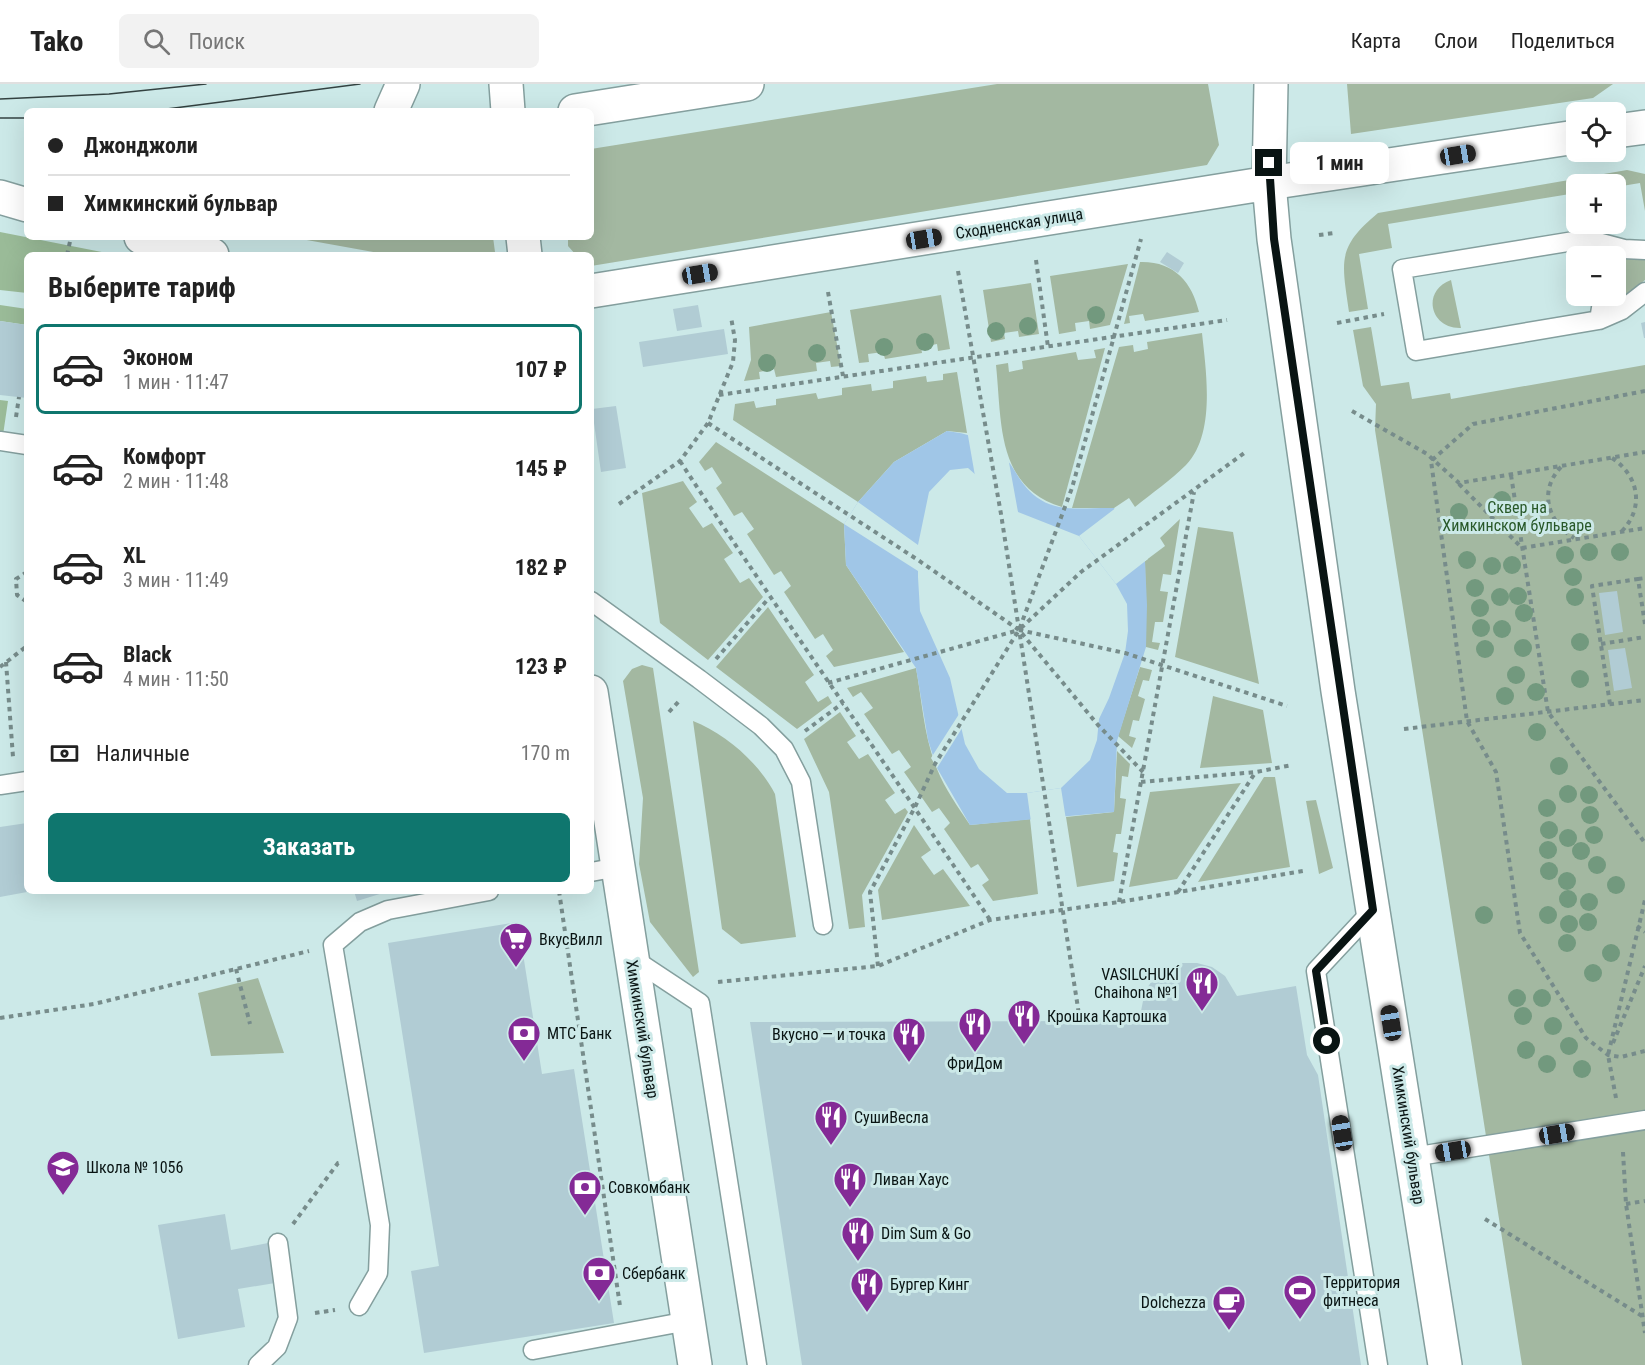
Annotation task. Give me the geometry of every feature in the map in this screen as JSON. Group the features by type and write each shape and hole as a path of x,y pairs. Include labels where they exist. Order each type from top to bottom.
{"main road":[{"path":"392,108 403,84"},
{"path":"506,84 508,108"},
{"path":"594,108 747,84"},
{"name":"Химкинский бульвар","path":"1271,84 1269,183 1279,274 1373,910 1445,1365"},
{"path":"1626,130 1645,127"},
{"name":"Сходненская улица","path":"594,291 1269,183 1566,138"},
{"path":"0,187 24,186"},
{"path":"0,197 24,204"},
{"path":"153,240 200,252"},
{"name":"Химкинский бульвар","path":"594,733 604,870 632,958 695,1365"}],"lane":[{"path":"1645,250 1624,249 1586,238 1402,269 1416,351 1599,320 1623,310 1645,292"},
{"path":"1586,238 1590,246"},
{"path":"1599,320 1601,306"},
{"path":"0,441 24,445"},
{"path":"594,603 761,726 784,749 803,790 823,925"},
{"path":"359,1306 378,1273 380,1225 333,945 360,922 388,910 473,894"},
{"path":"1373,910 1316,971 1378,1365"},
{"path":"632,958 700,1003 757,1365"},
{"path":"1412,1157 1645,1120"},
{"path":"258,1365 277,1347 288,1318 278,1243"},
{"path":"533,1350 688,1321"}],"path":[{"path":"1319,235 1334,233"},
{"path":"878,966 870,892 935,764 1019,630 1057,534 1072,488 1116,337 1141,239"},
{"path":"1036,260 1048,347"},
{"path":"958,271 971,358 1001,514 1080,1021"},
{"path":"828,292 843,376"},
{"path":"1337,322 1409,310"},
{"path":"619,504 680,462 708,423 733,362 735,340 731,317"},
{"path":"719,395 1227,320"},
{"path":"726,341 735,340"},
{"path":"1431,461 1473,424 1645,391"},
{"path":"1352,411 1427,454 1431,461 1467,721 1496,772 1520,933 1586,1038 1608,1055 1620,1057 1645,1051"},
{"path":"708,423 918,560 1019,630 1098,725 1143,772"},
{"path":"1019,630 1081,572 1194,492 1247,451"},
{"path":"1459,483 1645,452"},
{"path":"1611,458 1623,466 1632,478 1637,494 1636,509 1629,523 1620,532"},
{"path":"1431,461 1459,483 1522,548"},
{"path":"680,462 769,598 915,807 990,920"},
{"path":"1561,466 1549,487 1548,502 1552,517 1561,529 1576,539"},
{"path":"1511,475 1548,712 1645,843"},
{"path":"1119,902 1194,492"},
{"path":"1522,548 1645,528"},
{"path":"24,574 16,579 15,587 17,595 24,600"},
{"path":"1611,704 1592,586 1645,578"},
{"path":"1638,579 1645,624"},
{"path":"712,664 769,598"},
{"path":"828,683 909,658 1019,630 1125,653 1287,706"},
{"path":"1601,644 1645,637"},
{"path":"0,667 24,648"},
{"path":"6,662 14,783"},
{"path":"669,712 685,694"},
{"path":"1404,729 1645,700"},
{"path":"800,735 843,703"},
{"path":"1141,782 1256,772 1292,765"},
{"path":"1178,892 1256,772"},
{"path":"706,983 878,966 990,920 1119,902 1303,871"},
{"path":"560,894 624,1333"},
{"path":"1616,1101 1608,1055 1645,900"},
{"path":"1637,926 1645,932"},
{"path":"0,1018 94,1004 333,945"},
{"path":"1608,1055 1645,966"},
{"path":"236,969 250,1024"},
{"path":"1623,1147 1626,1204 1645,1334"},
{"path":"278,1243 338,1163 369,1158"},
{"path":"1626,1204 1645,1201"},
{"path":"1485,1219 1643,1317"},
{"path":"308,1314 335,1310"}],"green space":[{"path":"997,84 1208,84 1219,145 1207,165 594,266 594,252 573,252 568,246 568,240 594,240 594,149"},
{"path":"1347,84 1613,84 1593,98 1351,134"},
{"path":"1627,170 1645,174 1645,211 1640,183 1626,185 1626,174 1604,174"},
{"path":"1566,181 1566,195 1388,224 1392,248 1359,254 1368,309 1349,312 1345,256 1355,236 1378,213"},
{"path":"0,232 24,237 24,240 41,240 102,252 24,252 24,293 0,290"},
{"path":"307,240 493,240 495,252 373,252"},
{"path":"1626,259 1645,260 1645,280 1626,295"},
{"path":"1140,262 1163,265 1180,275 1192,291 1199,312 1145,321 1143,314 1129,316 1130,323 1124,324"},
{"path":"1128,264 1110,325 1090,329 1089,321 1075,323 1076,331 1059,334 1050,276"},
{"path":"1451,280 1461,328 1450,327 1442,322 1436,316 1433,308 1436,292"},
{"path":"1031,283 1039,334 1019,337 1018,331 1004,333 1005,339 991,342 983,290"},
{"path":"941,295 950,349 938,351 937,344 921,347 922,353 885,359 883,352 868,354 869,362 859,363 850,310"},
{"path":"0,305 24,309 24,325 0,321"},
{"path":"831,312 841,366 831,367 830,361 816,363 817,371 776,377 774,369 759,372 760,379 744,381 751,360 749,327"},
{"name":"Сквер на Химкинском бульваре","path":"1371,327 1381,386 1409,382 1412,399 1450,393 1451,399 1645,365 1645,1365 1522,1365 1375,430 1376,404 1363,386 1353,330"},
{"path":"1202,333 1207,383 1205,420 1202,437 1186,465 1135,507 1129,498 1114,508 1072,508 1119,347 1133,345 1134,352 1148,349 1147,342"},
{"path":"1105,348 1062,507 1040,498 1025,485 1014,469 1006,450 1002,430 996,365 1008,363 1009,372 1023,369 1022,361 1076,352 1078,360 1096,358 1094,350"},
{"path":"957,372 967,433 947,431 894,462 858,502 733,420 735,404 754,401 756,408 776,405 776,399 816,393 818,399 842,395 842,388 871,384 872,391 893,388 893,381 926,376 927,382 943,380 943,374"},
{"path":"0,400 8,401 3,435 0,434"},
{"path":"716,442 844,524 846,565 904,652 834,667 826,656 833,650 823,634 815,639 784,592 791,586 781,571 774,575 747,534 754,529 742,512 734,516 716,488 722,483 712,467 705,471 699,462"},
{"path":"683,481 697,502 689,508 703,528 712,523 733,553 724,559 740,583 749,578 763,597 708,660 660,623 642,493"},
{"path":"1180,519 1171,575 1163,574 1160,591 1168,592 1163,622 1155,622 1152,642 1160,643 1158,650 1146,647 1145,561 1165,546 1160,538"},
{"path":"1198,527 1233,532 1259,684 1175,657"},
{"path":"768,607 814,675 805,682 818,702 828,696 832,703 797,729 716,667"},
{"path":"642,665 653,668 699,972 693,977 650,922 639,864 643,798 623,681 632,669"},
{"path":"1140,667 1152,670 1149,681 1143,680 1138,696 1145,699 1139,721 1133,720 1129,736 1136,738 1132,748 1118,736"},
{"path":"916,668 929,744 944,784 970,825 1030,819 1038,894 993,901 982,885 989,880 978,864 971,868 944,829 950,823 939,808 932,812 904,772 911,767 899,750 892,754 864,714 873,708 861,692 853,697 847,688"},
{"path":"1213,696 1263,710 1272,763 1200,768"},
{"path":"840,712 856,736 847,742 859,759 868,754 895,793 885,800 895,814 905,808 908,812 862,895 865,927 849,929 829,792 804,739"},
{"path":"693,721 717,734 740,751 760,771 775,794 796,937 741,944 722,929"},
{"path":"1117,751 1130,764 1128,777 1122,776 1120,798 1126,799 1121,834 1116,834 1113,852 1118,853 1114,881 1077,887 1066,817 1114,812"},
{"path":"1264,777 1275,777 1290,867 1198,882"},
{"path":"1241,783 1177,879 1129,887 1150,792"},
{"path":"1316,800 1333,868 1319,874 1306,801"},
{"path":"914,825 931,850 921,857 934,875 943,869 970,906 882,920 878,890"},
{"path":"258,978 284,1053 211,1056 198,993"}],"water":[{"path":"947,431 957,432 991,445 1005,457 1027,489 1049,504 1067,508 1114,508 1145,561 1147,605 1146,647 1117,741 1114,812 970,825 937,768 928,740 916,668 846,565 844,524 858,502 894,462","holes":["968,468 1018,512 1079,536 1116,584 1127,604 1128,631 1125,653 1099,719 1097,740 1090,760 1061,788 1027,793 1007,793 979,769 965,744 950,678 920,611 918,545 929,492 950,470"]}],"pier":[{"path":"967,430 980,434 998,445 1008,457 1018,512 1014,512 975,476"},
{"path":"858,502 918,545 918,571 844,524"},
{"path":"1117,507 1134,520 1145,537 1148,559 1116,584 1079,536"},
{"path":"961,711 964,725 937,768 931,758"},
{"path":"1061,788 1066,820 1031,822 1027,793"}],"building":[{"path":"1167,252 1184,263 1178,273 1160,262"},
{"path":"698,305 702,327 677,331 673,309"},
{"path":"0,321 24,325 24,398 0,395"},
{"path":"1645,322 1645,338 1644,338 1641,323"},
{"path":"724,329 728,354 643,367 639,342"},
{"path":"616,406 626,468 601,472 594,409"},
{"path":"1617,591 1623,632 1605,635 1599,593"},
{"path":"1625,648 1632,688 1614,691 1608,650"},
{"path":"24,823 24,893 0,897 0,827"},
{"path":"355,894 380,894 357,901"},
{"path":"518,922 542,1074 574,1069 614,1323 424,1353 411,1271 439,1266 388,943"},
{"path":"1181,963 1197,963 1212,967 1225,976 1237,996 1296,986 1307,1055 1318,1075 1361,1365 802,1365 750,1022 1080,1021 1141,1011 1145,991 1154,978 1166,968"},
{"path":"225,1214 231,1250 268,1243 275,1283 238,1289 245,1327 178,1339 158,1225"}],"tram line":[{"path":"0,99 109,94 206,84"},
{"path":"174,108 360,84"},
{"path":"0,118 24,118"}],"place":[{"name":"ВкусВилл","path":"516,968"},
{"name":"VASILCHUKÍ Chaihona №1","path":"1202,1012"},
{"name":"Крошка Картошка","path":"1024,1045"},
{"name":"ФриДом","path":"975,1053"},
{"name":"МТС Банк","path":"524,1062"},
{"name":"Вкусно — и точка","path":"909,1063"},
{"name":"СушиВесла","path":"831,1146"},
{"name":"Школа № 1056","path":"63,1196"},
{"name":"Ливан Хаус","path":"850,1208"},
{"name":"Совкомбанк","path":"585,1216"},
{"name":"Dim Sum & Go","path":"858,1262"},
{"name":"Сбербанк","path":"599,1302"},
{"name":"Бургер Кинг","path":"867,1313"},
{"name":"Территория фитнеса","path":"1300,1320"},
{"name":"Dolchezza","path":"1229,1331"}],"route":[{"path":"1269,163 1274,239 1338,691 1373,910 1316,971 1327,1041"}]}
